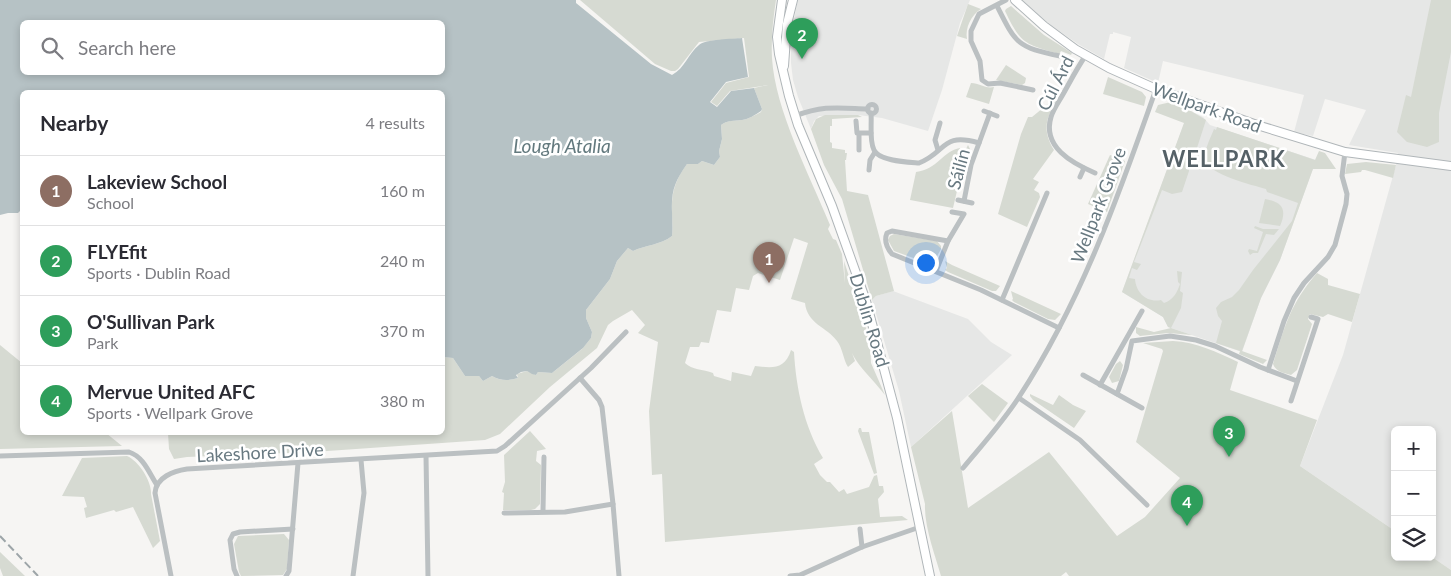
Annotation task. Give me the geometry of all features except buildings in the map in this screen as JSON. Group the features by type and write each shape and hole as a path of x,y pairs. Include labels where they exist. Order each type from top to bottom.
{"main road":[{"name":"Dublin Road","path":"782,0 777,37 789,96 832,206 866,301 896,412 930,576"},
{"name":"Dublin Road","path":"784,71 787,24 793,0"},
{"name":"Wellpark Road","path":"1015,0 1044,26 1086,55 1156,89 1276,132 1345,152 1451,166"}],"street":[{"path":"1006,0 979,14 970,33 971,41 980,61 982,80 988,84 1000,83 1033,90"},
{"path":"997,6 1008,28 1017,40 1033,50 1060,56"},
{"name":"Cúl Árd","path":"1086,55 1053,112 1050,127 1051,138 1059,152 1095,173"},
{"name":"Wellpark Grove","path":"963,468 1019,398 1059,328 1104,232 1156,89"},
{"path":"796,116 826,107 870,111 871,133 875,152 870,160 869,170"},
{"name":"Sáilín","path":"972,203 961,201 987,112 997,116"},
{"path":"856,121 856,132 859,134 859,150"},
{"name":"Sáilín","path":"938,150 935,140 940,123"},
{"path":"859,134 871,133"},
{"name":"Sáilín","path":"875,152 886,158 919,163 952,141 959,139 979,143"},
{"path":"1268,370 1284,321 1294,298 1336,245 1346,204 1342,172 1345,152"},
{"path":"1080,177 1084,168"},
{"path":"1002,300 1047,193"},
{"path":"936,271 948,241 964,214 952,212"},
{"path":"948,241 892,231 886,235 887,246 892,254 1002,300 1059,328"},
{"path":"1100,384 1129,340 1142,311"},
{"path":"1291,401 1318,320 1311,317"},
{"name":"Lakeshore Drive","path":"156,485 168,475 182,470 497,451 505,446 580,378 626,332"},
{"path":"1129,340 1170,336 1184,337 1206,343 1297,381"},
{"path":"1117,394 1126,369 1129,340"},
{"path":"1083,375 1142,408"},
{"path":"580,378 602,406 619,576"},
{"path":"1019,398 1080,440 1146,505"},
{"path":"0,456 129,452 142,460 156,485 155,492 171,576"},
{"path":"426,456 428,576"},
{"path":"543,511 544,457"},
{"path":"354,576 364,494 361,460"},
{"path":"286,576 289,572 298,463"},
{"path":"504,514 543,511 565,512 613,504"},
{"path":"790,576 800,576 862,548 920,527"},
{"path":"237,576 230,540 233,534 293,529"},
{"path":"860,529 862,548"}],"shaded area":[{"path":"580,0 776,0 772,29 772,58 786,121 830,225 828,229 833,239 836,240 842,254 845,283 844,261 870,341 871,363 885,395 854,358 852,353 855,361 848,367 837,341 813,321 809,316 805,303 791,299 808,243 794,238 780,280 758,273 753,276 749,290 736,288 731,312 717,310 709,343 701,342 699,347 690,347 685,363 694,368 713,373 714,376 731,381 732,372 751,376 755,366 777,366 785,361 791,350 794,352 802,406 816,446 823,458 814,464 820,475 839,492 844,489 847,494 869,487 874,476 877,475 879,486 883,486 884,492 878,499 880,517 902,516 908,520 665,542 662,474 652,475 649,411 658,342 638,333 645,325 632,310 608,325 597,348 550,387 500,434 485,440 174,459 169,449 168,435 445,435 445,357 453,358 465,376 479,376 483,381 492,376 501,380 507,380 518,378 517,374 527,371 536,375 538,372 552,373 582,349 591,338 592,332 586,318 586,310 610,279 617,261 628,248 633,251 672,236 673,192 683,170 687,164 698,164 702,161 714,165 720,157 721,125 728,121 747,119 761,112 762,109 754,88 768,85 730,91 717,106 711,102 726,83 749,77 744,38 699,42 675,71 655,64"},
{"path":"798,0 970,0 960,23 942,90 928,131 882,118 858,115 819,116 814,121 811,129 798,97 791,63 791,34"},
{"path":"1022,0 1451,0 1451,570 1436,560 1436,426 1391,426 1391,528 1300,466 1343,355 1398,153 1349,145 1366,110 1325,99 1313,136 1294,132 1304,95 1163,61 1158,83 1124,68 1131,37 1113,32 1113,34 1110,34 1104,59 1052,26"},
{"path":"1431,0 1451,0 1451,52 1439,113 1439,142 1427,147 1407,142 1397,132 1406,95 1411,97"},
{"path":"968,4 981,9 970,22 967,39 957,36"},
{"path":"1011,6 1044,35 1072,53 1071,55 1061,51 1059,54 1047,51 1025,41 1015,30 1005,11"},
{"path":"1006,65 1026,78 1025,83 1022,85 996,80"},
{"path":"1108,77 1142,92 1146,97 1144,106 1103,94"},
{"path":"971,83 994,87 989,104 966,97"},
{"path":"1060,94 1047,121 1047,134 1054,150 1033,179 1039,182 1034,190 1039,193 1040,197 1027,227 998,214 1021,134 1028,117 1032,117"},
{"path":"1171,102 1206,120 1196,151 1188,159 1189,171 1182,192 1172,194 1162,190 1134,262 1141,264 1137,270 1132,268 1129,278 1135,279 1138,289 1143,296 1151,300 1161,300 1164,303 1170,300 1176,293 1180,284 1177,271 1182,272 1180,291 1183,293 1181,308 1171,328 1168,327 1163,317 1122,292 1184,123 1155,112 1158,105"},
{"path":"1189,110 1203,117 1210,125 1316,160 1280,260 1261,298 1242,352 1168,327 1163,317 1122,292"},
{"path":"825,115 858,115 862,117 832,119 830,142 832,143 832,148 845,150 845,153 847,153 845,160 847,191 868,195 894,291 876,296 872,300 842,199 824,165 811,129 816,119"},
{"path":"1217,127 1315,160 1319,151 1325,153 1336,169 1313,169 1280,260 1261,298 1242,351 1267,360 1263,364 1239,354 1240,351 1216,343 1222,321 1218,316 1216,308 1221,302 1232,297 1239,290 1292,221 1298,203 1267,192 1266,189 1222,174 1208,165 1205,159 1206,152 1214,129 1216,130"},
{"path":"968,145 971,151 970,153 968,152 964,161 953,208 910,200 916,172 930,167 949,153 960,148 959,157 953,164 957,165 963,148 966,149"},
{"path":"1110,155 1125,161 1107,212 1088,204"},
{"path":"1366,162 1396,165 1393,178 1365,170 1345,174 1347,164"},
{"path":"1265,199 1276,202 1282,208 1283,215 1280,226 1259,223"},
{"path":"1255,226 1263,229 1279,229 1274,235 1266,234 1258,253 1250,255 1249,249 1257,251 1263,232 1254,228"},
{"path":"894,234 937,241 941,249 935,260 927,263 894,251 888,240"},
{"path":"945,261 1000,286 996,291 992,291 948,272 945,270 947,268"},
{"path":"1317,273 1328,279 1328,285 1360,294 1352,322 1328,314 1323,317 1310,314 1308,319 1312,324 1297,370 1291,375 1283,373 1276,369 1273,364 1281,338 1294,305"},
{"path":"893,291 968,319 991,342 1012,355 911,447 899,391 872,300 876,296"},
{"path":"1011,291 1061,314 1055,320 1048,319 1014,302"},
{"path":"1136,327 1154,332 1171,328 1192,335 1168,333 1140,336 1136,333"},
{"path":"1182,342 1214,351 1238,362 1230,390 1317,420 1300,466 1391,528 1391,561 1436,560 1451,570 1451,576 1069,576 1066,572 1061,576 941,576 928,531 925,504 911,447 952,411 968,508 1049,452 1117,536 1145,517 1180,478 1136,442 1163,351 1143,343"},
{"path":"0,345 20,361 20,435 108,435 122,446 0,449"},
{"path":"1120,361 1123,365 1119,381 1112,383 1109,377 1116,364"},
{"path":"982,384 1008,403 994,422 968,396"},
{"path":"1030,394 1053,405 1059,395 1086,411 1074,428 1033,400"},
{"path":"861,428 862,432 869,432 877,473 874,474 858,431"},
{"path":"530,431 546,449 537,451 536,461 541,465 540,504 531,510 503,510 504,455"},
{"path":"127,456 140,467 149,484 160,541 153,548 133,507 86,518 84,508 87,507 84,497 62,496 82,458"},
{"path":"284,534 289,540 287,569 283,575 241,576 234,544 238,536"},
{"path":"0,552 25,576 3,576 0,568"}],"water":[{"name":"Lough Atalia","path":"0,0 576,0 576,3 651,64 672,75 680,69 702,43 713,40 742,38 748,77 726,82 710,102 717,107 731,91 754,88 762,109 747,119 728,121 721,125 720,157 714,165 702,161 698,164 687,164 679,176 673,192 672,236 633,251 628,248 617,261 610,279 586,310 586,318 592,332 591,338 583,348 552,373 538,372 536,375 527,371 521,372 516,375 518,378 511,380 501,380 492,376 483,381 479,376 465,376 453,358 445,357 445,90 20,90 20,211 18,213 0,215"}],"railway":[{"path":"0,536 38,576"}],"place":[{"name":"FLYEfit","path":"802,59"},
{"name":"Lakeview School","path":"769,283"},
{"name":"O'Sullivan Park","path":"1229,457"},
{"name":"Mervue United AFC","path":"1187,526"}],"district":[{"name":"WELLPARK","path":"1224,158"}]}
